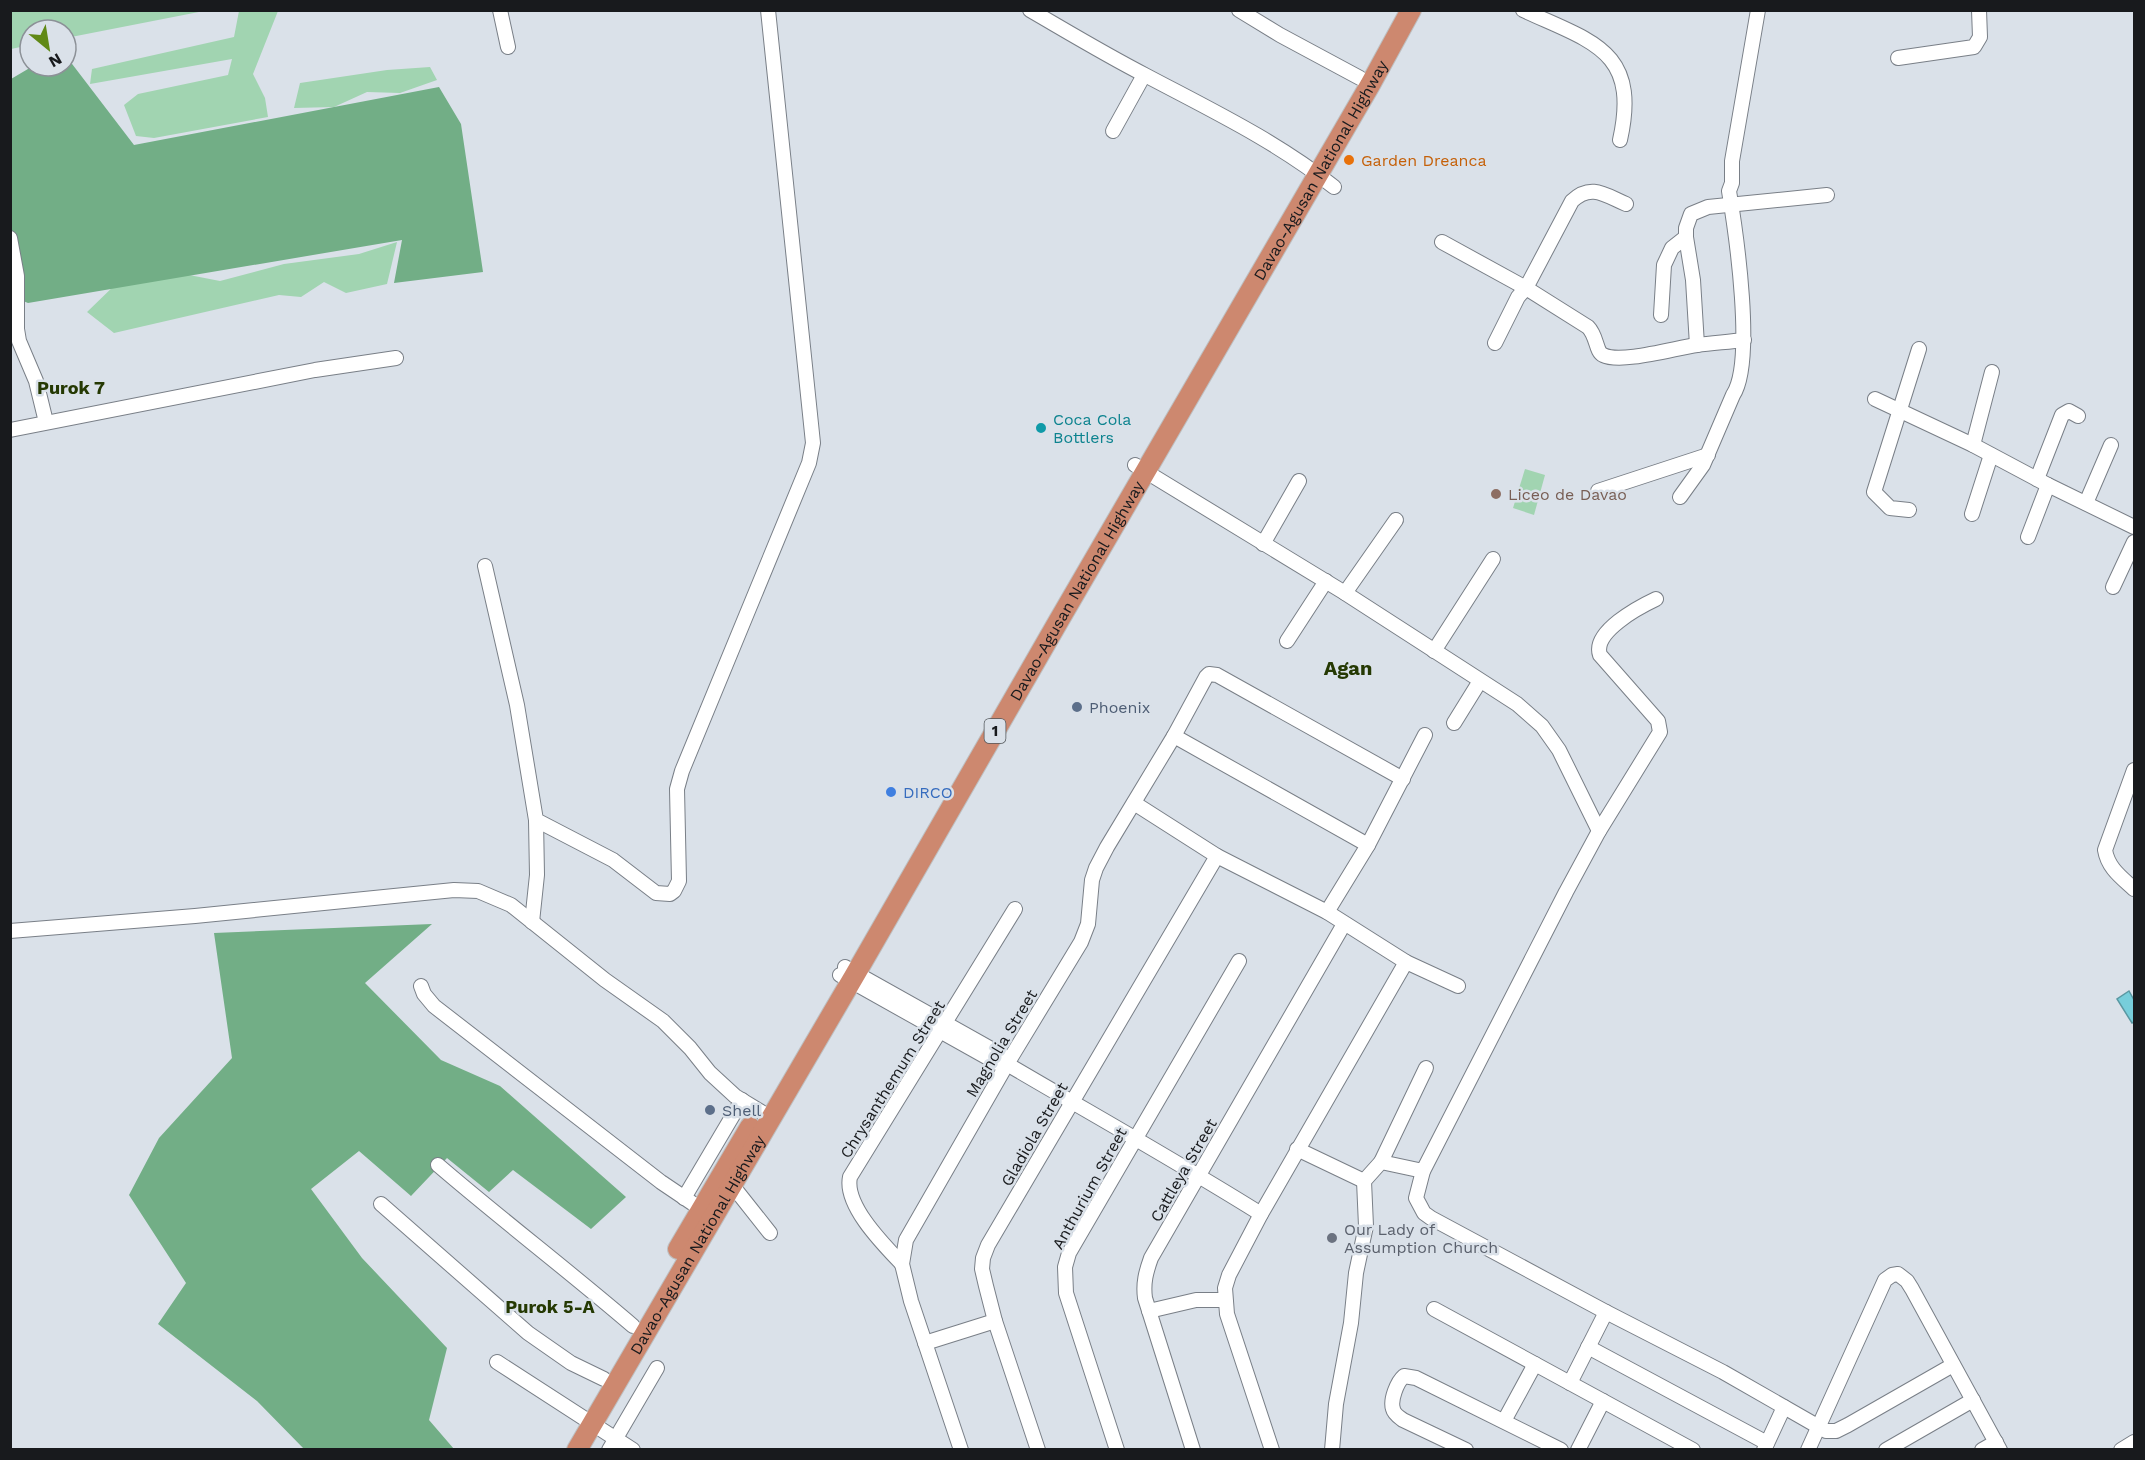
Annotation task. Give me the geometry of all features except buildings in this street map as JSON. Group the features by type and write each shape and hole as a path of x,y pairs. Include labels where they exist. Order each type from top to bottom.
{"highway":[{"name":"Davao-Agusan National Highway","path":"1320,176 1360,78 1396,10"},
{"name":"Davao-Agusan National Highway","path":"577,1449 604,1379 633,1326 701,1209 765,1115 1141,469 1320,176 1411,10"},
{"name":"Davao-Agusan National Highway","path":"563,1449 587,1420 732,1185 765,1115"}],"street":[{"path":"500,10 508,46"},
{"path":"536,820 613,860 656,893 664,895 674,891 679,881 677,789 682,771 809,463 813,443 812,416 768,10"},
{"path":"1030,10 1144,75 1233,120 1320,176"},
{"path":"1239,10 1360,78"},
{"path":"1523,10 1596,46 1615,64 1625,88 1620,140"},
{"path":"1680,497 1708,455 1739,386 1744,340 1729,191 1758,10"},
{"path":"1898,58 1974,47 1980,37 1979,10"},
{"path":"1113,131 1144,75"},
{"path":"1495,343 1518,297 1527,288 1572,201 1587,191 1596,192 1626,204"},
{"path":"1697,345 1693,280 1686,237 1686,228 1691,214 1708,207 1827,195"},
{"path":"1661,315 1664,265 1672,248 1686,237"},
{"path":"10,238 17,276 19,341 36,381 46,422"},
{"path":"1442,242 1527,288 1588,327 1596,336 1599,351 1603,355 1626,358 1697,345 1744,340"},
{"path":"1909,510 1890,508 1874,492 1919,349"},
{"path":"10,430 315,370 396,358"},
{"path":"1973,445 1992,372"},
{"path":"1875,399 1973,445 2134,527"},
{"path":"2028,537 2062,415 2068,411 2078,416"},
{"path":"2086,503 2111,445"},
{"path":"1598,491 1708,455"},
{"path":"1972,514 1991,455"},
{"path":"1141,469 1346,593 1517,704 1542,726 1559,750 1599,831"},
{"path":"1263,544 1299,480"},
{"path":"1346,593 1396,520"},
{"path":"2113,587 2134,542"},
{"path":"1434,651 1493,559"},
{"path":"485,566 517,705 536,820 537,875 532,922"},
{"path":"1287,641 1326,581"},
{"path":"1656,599 1635,608 1604,636 1599,645 1600,655 1650,711 1660,726 1660,732 1599,831 1423,1171 1416,1198 1424,1213 1606,1312 1723,1372 1826,1431 1836,1431 1848,1425 1953,1365"},
{"name":"Magnolia Street","path":"961,1449 925,1343 902,1264 906,1240 1081,942 1088,924 1092,880 1096,868 1206,677 1209,674 1217,675 1403,779"},
{"path":"1454,723 1480,681"},
{"path":"1327,912 1368,845 1425,735"},
{"path":"1174,736 1368,845"},
{"path":"2134,770 2105,850 2107,860 2114,871 2134,889"},
{"path":"1134,803 1217,856 1327,912 1406,962 1458,986"},
{"name":"Gladiola Street","path":"1038,1449 995,1321 982,1269 983,1258 988,1245 1217,856"},
{"path":"10,931 195,916 454,890 478,891 511,905 605,980 663,1021 710,1073 742,1101 765,1115"},
{"name":"Chrysanthemum Street","path":"902,1264 882,1244 856,1207 848,1185 850,1177 944,1028 1015,909"},
{"name":"Cattleya Street","path":"1193,1449 1149,1311 1143,1284 1146,1270 1344,924"},
{"name":"Anthurium Street","path":"1117,1449 1066,1293 1065,1267 1069,1252 1239,961"},
{"path":"1272,1449 1227,1314 1225,1288 1229,1275 1297,1149 1406,962"},
{"path":"848,974 944,1028 997,1063 1008,1064 1262,1214"},
{"path":"421,986 424,994 434,1006 701,1209"},
{"path":"1332,1449 1336,1404 1365,1226 1364,1180 1381,1162 1426,1068"},
{"path":"684,1198 742,1101"},
{"path":"1297,1149 1364,1180"},
{"path":"1381,1162 1423,1171"},
{"path":"438,1165 498,1217 571,1272 633,1326"},
{"path":"732,1185 770,1233"},
{"path":"381,1204 535,1338 571,1363 604,1379"},
{"path":"1808,1449 1885,1280 1898,1274 1907,1281 1998,1445 1982,1449"},
{"path":"1149,1311 1196,1300 1225,1300"},
{"path":"1434,1309 1692,1449"},
{"path":"1570,1383 1606,1312"},
{"path":"925,1343 995,1321"},
{"path":"1588,1347 1766,1446 1784,1407"},
{"path":"497,1362 587,1420 612,1444 633,1449"},
{"path":"1503,1421 1535,1364"},
{"path":"612,1444 657,1368"},
{"path":"1466,1449 1403,1420 1395,1413 1392,1405 1400,1380 1404,1376 1416,1378 1503,1421 1533,1443 1561,1449"},
{"path":"1886,1449 1973,1400"},
{"path":"1578,1449 1603,1401"},
{"path":"2121,1449 2134,1442"}],"green space":[{"path":"11,10 204,10 78,36 78,18 18,18 18,48 11,49"},
{"path":"239,11 278,11 253,74 265,98 268,117 154,138 136,136 124,105 138,94 228,75 232,59 90,84 92,69 234,37"},
{"path":"430,67 437,80 400,93 367,92 334,107 294,108 300,83 387,70"},
{"path":"78,72 134,145 439,87 461,124 483,272 394,283 402,240 28,303 11,296 11,79 18,75 18,78 78,78"},
{"path":"397,242 387,284 346,293 324,282 301,297 279,295 114,333 87,312 118,282 184,274 220,281 284,264 359,254"},
{"path":"1525,469 1545,475 1534,515 1513,508"},
{"path":"432,924 365,983 441,1060 500,1086 626,1197 591,1229 513,1170 489,1192 447,1158 411,1196 359,1151 311,1189 362,1258 447,1348 429,1420 454,1449 305,1450 257,1401 158,1324 186,1283 129,1195 159,1138 232,1058 214,933"}],"water":[{"path":"2129,991 2134,1000 2134,1022 2132,1023 2117,999"}],"place":[{"name":"Garden Dreanca","path":"1349,160"},
{"name":"Coca Cola Bottlers","path":"1041,428"},
{"name":"Liceo de Davao","path":"1496,494"},
{"name":"Phoenix","path":"1077,707"},
{"name":"DIRCO","path":"891,792"},
{"name":"Shell","path":"710,1110"},
{"name":"Our Lady of Assumption Church","path":"1332,1238"}],"district":[{"name":"Purok 7","path":"71,388"},
{"name":"Agan","path":"1348,668"},
{"name":"Purok 5-A","path":"550,1307"}]}
